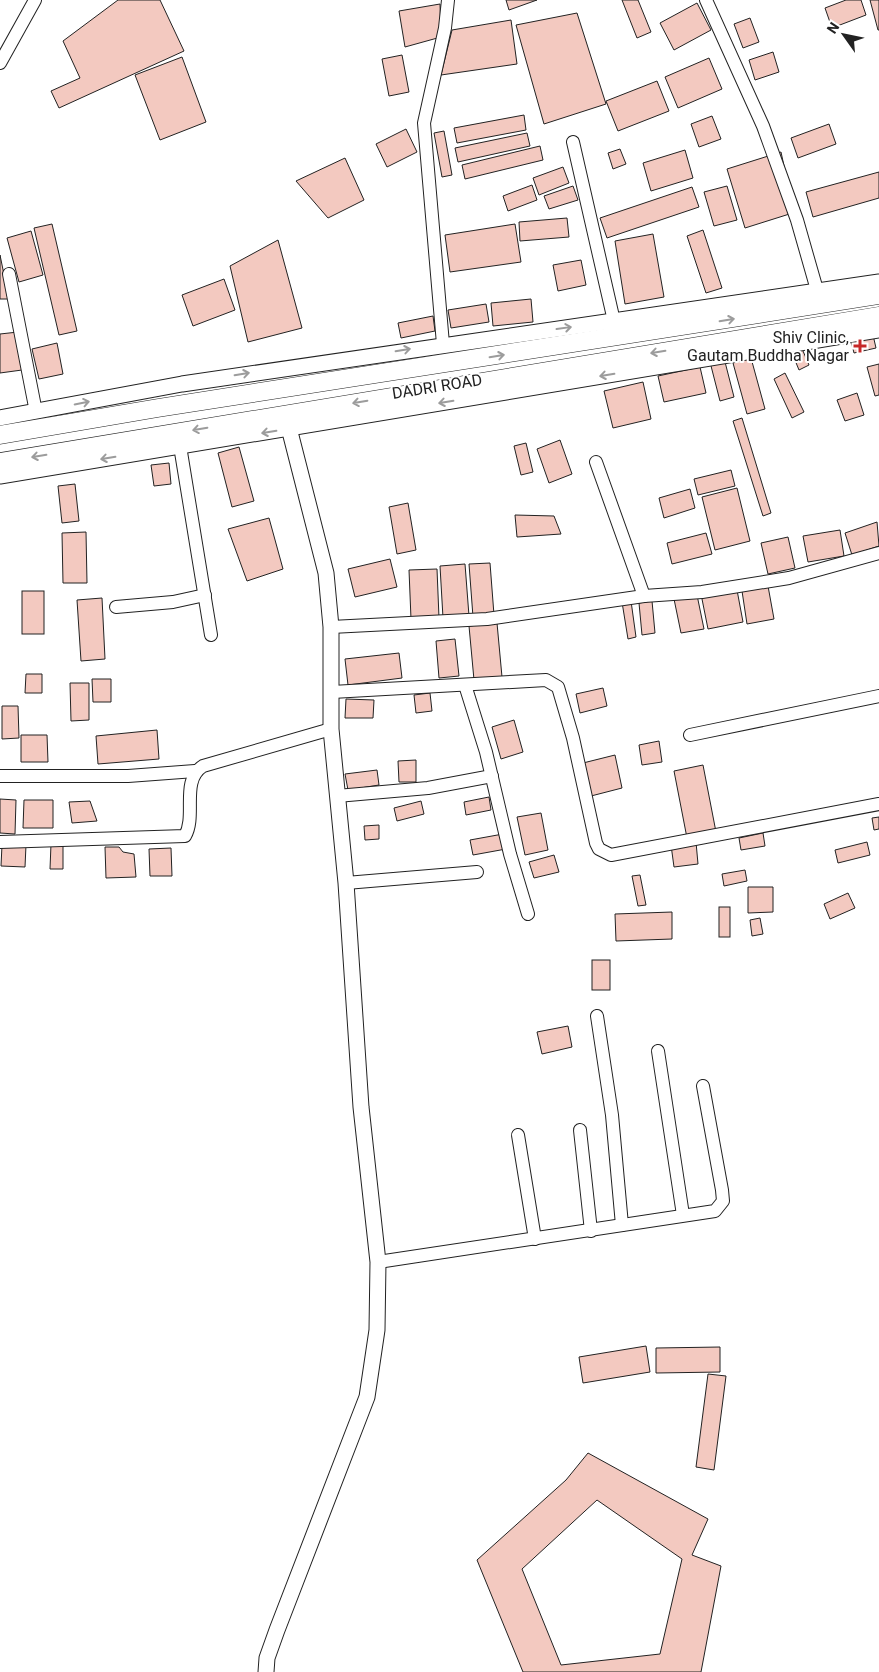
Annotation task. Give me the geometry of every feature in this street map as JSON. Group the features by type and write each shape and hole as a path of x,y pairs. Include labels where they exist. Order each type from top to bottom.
{"main road":[{"path":"0,436 158,408 879,295"},
{"path":"0,462 879,316"}],"street":[{"path":"0,63 35,0"},
{"path":"443,344 424,123 445,28 448,0"},
{"path":"706,0 764,126 797,220 817,290"},
{"path":"573,142 614,321"},
{"path":"9,274 36,412"},
{"path":"0,418 182,384 443,344 879,282"},
{"name":"DADRI ROAD","path":"0,476 879,330"},
{"path":"266,1672 267,1658 367,1397 378,1330 378,1262 361,1107 346,883 332,729 331,627 326,573 290,428"},
{"path":"180,446 211,635"},
{"path":"596,462 644,596"},
{"path":"331,627 487,620 644,596 702,592 789,578 879,553"},
{"path":"116,607 173,602 205,595"},
{"path":"332,692 546,680 558,687 573,738 596,843 598,849 611,855 879,804"},
{"path":"465,684 492,776 510,854 528,914"},
{"path":"690,735 879,696"},
{"path":"0,776 128,776 195,771 203,766 332,729"},
{"path":"0,842 184,836 189,825 191,780 195,771"},
{"path":"337,796 428,788 492,776"},
{"path":"346,883 477,872"},
{"path":"597,1016 612,1116 622,1226"},
{"path":"658,1051 682,1215"},
{"path":"378,1262 715,1211 722,1200 704,1086"},
{"path":"580,1130 591,1231"},
{"path":"518,1135 535,1239"}],"building":[{"path":"118,0 160,0 184,51 59,108 51,91 80,78 63,41"},
{"path":"506,0 537,0 509,10"},
{"path":"622,0 638,0 651,32 637,38"},
{"path":"846,0 861,0 866,15 832,28 825,8"},
{"path":"870,0 879,0 879,30 878,30"},
{"path":"697,3 711,30 674,50 660,23"},
{"path":"440,4 441,37 405,47 399,11"},
{"path":"577,13 606,104 544,124 516,25"},
{"path":"750,18 759,42 743,48 734,24"},
{"path":"511,20 517,64 441,75 452,30"},
{"path":"773,52 779,72 755,80 749,60"},
{"path":"402,55 409,92 389,96 382,59"},
{"path":"182,57 206,122 160,140 135,75"},
{"path":"709,58 722,89 678,108 665,77"},
{"path":"657,81 669,111 618,131 606,101"},
{"path":"524,115 526,130 457,143 454,128"},
{"path":"712,116 721,139 699,147 691,124"},
{"path":"829,124 836,144 798,158 791,138"},
{"path":"406,129 417,152 387,167 376,144"},
{"path":"444,131 452,175 442,177 434,133"},
{"path":"527,133 530,146 458,162 455,148"},
{"path":"540,146 543,160 465,179 462,165"},
{"path":"620,149 626,164 613,169 608,153"},
{"path":"685,150 693,178 651,191 643,163"},
{"path":"781,152 790,194 799,211 745,228 727,169"},
{"path":"345,158 364,200 328,218 296,181"},
{"path":"563,167 569,183 539,195 533,178"},
{"path":"879,172 879,198 813,217 806,192"},
{"path":"532,185 537,200 508,211 503,196"},
{"path":"573,186 578,200 549,209 544,196"},
{"path":"727,186 737,220 714,226 704,192"},
{"path":"692,187 699,207 607,238 600,218"},
{"path":"567,218 569,237 520,241 519,222"},
{"path":"52,224 77,331 59,335 34,228"},
{"path":"515,224 521,262 450,272 445,235"},
{"path":"703,230 722,288 706,293 687,236"},
{"path":"31,231 43,275 19,282 7,238"},
{"path":"653,234 664,297 625,304 615,241"},
{"path":"278,240 302,328 248,342 230,266"},
{"path":"0,255 9,299 0,299"},
{"path":"581,260 586,285 558,291 553,265"},
{"path":"224,279 235,310 193,326 182,295"},
{"path":"531,299 533,322 493,326 491,303"},
{"path":"486,304 489,322 451,328 448,310"},
{"path":"433,316 435,331 401,338 398,323"},
{"path":"18,332 22,370 0,373 0,334"},
{"path":"873,335 876,348 854,353 851,341"},
{"path":"57,343 63,374 39,379 32,349"},
{"path":"800,344 809,365 799,370 790,348"},
{"path":"724,358 734,397 720,401 710,362"},
{"path":"751,358 765,409 747,414 733,363"},
{"path":"879,364 879,395 875,396 867,367"},
{"path":"700,367 706,393 664,402 658,376"},
{"path":"785,373 804,412 792,418 774,379"},
{"path":"643,382 651,419 613,428 604,391"},
{"path":"857,393 864,415 845,421 837,400"},
{"path":"742,418 771,513 763,516 733,421"},
{"path":"560,440 572,474 549,483 537,449"},
{"path":"526,443 533,472 521,475 514,446"},
{"path":"239,447 254,501 232,507 218,453"},
{"path":"169,463 171,484 154,486 151,465"},
{"path":"731,470 735,486 698,495 694,479"},
{"path":"75,484 79,521 62,523 58,486"},
{"path":"737,488 750,541 715,550 702,497"},
{"path":"690,489 695,508 664,518 659,498"},
{"path":"408,503 416,550 397,554 389,507"},
{"path":"515,515 554,516 561,534 517,537"},
{"path":"269,518 283,569 247,581 228,529"},
{"path":"877,522 879,546 852,555 845,533"},
{"path":"840,530 844,556 808,562 803,536"},
{"path":"86,532 87,583 63,583 62,533"},
{"path":"706,533 712,554 672,564 667,543"},
{"path":"788,537 795,568 768,574 761,543"},
{"path":"390,559 397,587 355,597 348,569"},
{"path":"490,563 494,615 473,617 469,564"},
{"path":"465,564 469,616 443,618 440,566"},
{"path":"437,569 439,618 411,619 409,570"},
{"path":"768,586 774,619 747,624 742,591"},
{"path":"737,590 743,622 708,629 701,594"},
{"path":"22,591 44,591 44,634 22,634"},
{"path":"697,595 704,629 681,633 674,599"},
{"path":"102,598 105,659 81,661 77,600"},
{"path":"631,601 636,637 628,639 622,602"},
{"path":"652,601 655,633 642,635 639,603"},
{"path":"497,623 502,677 474,680 469,626"},
{"path":"455,639 459,676 439,678 436,641"},
{"path":"399,653 402,678 348,685 345,659"},
{"path":"26,674 42,674 42,693 25,693"},
{"path":"92,679 111,679 111,702 93,702"},
{"path":"70,683 89,683 89,720 71,721"},
{"path":"603,688 607,706 580,713 576,694"},
{"path":"430,693 432,711 416,713 414,695"},
{"path":"346,699 374,700 373,718 345,718"},
{"path":"2,706 18,706 19,738 2,739"},
{"path":"514,720 523,752 501,759 492,727"},
{"path":"157,730 159,759 98,764 96,736"},
{"path":"21,735 47,735 48,762 21,762"},
{"path":"659,741 662,762 642,765 639,745"},
{"path":"615,755 622,788 591,796 583,763"},
{"path":"416,760 416,782 399,782 398,761"},
{"path":"703,765 716,832 687,838 674,771"},
{"path":"377,770 379,785 348,790 345,774"},
{"path":"489,797 491,810 466,815 464,802"},
{"path":"0,799 16,800 15,834 0,833"},
{"path":"24,800 53,800 53,828 23,828"},
{"path":"90,801 97,821 72,823 69,802"},
{"path":"421,801 424,814 397,821 394,808"},
{"path":"541,813 548,850 525,855 517,817"},
{"path":"879,817 879,829 874,830 872,818"},
{"path":"379,825 379,839 365,840 364,826"},
{"path":"763,833 765,846 741,850 739,838"},
{"path":"503,834 506,849 473,855 470,840"},
{"path":"696,842 698,864 674,867 671,845"},
{"path":"867,842 870,855 838,863 835,850"},
{"path":"51,844 63,844 63,869 50,869"},
{"path":"2,845 26,845 25,867 1,866"},
{"path":"105,847 119,847 123,852 134,854 136,877 106,878"},
{"path":"171,848 172,876 150,876 149,849"},
{"path":"554,855 559,872 534,878 529,862"},
{"path":"745,870 747,881 724,886 722,874"},
{"path":"640,875 646,905 638,906 632,876"},
{"path":"748,887 773,887 773,912 748,913"},
{"path":"848,893 855,908 830,919 824,904"},
{"path":"719,907 730,907 730,937 719,937"},
{"path":"672,912 672,939 616,941 615,914"},
{"path":"760,918 763,934 752,936 750,920"},
{"path":"592,960 610,960 610,990 592,990"},
{"path":"568,1026 572,1047 542,1054 537,1032"},
{"path":"646,1346 650,1372 583,1383 579,1357"},
{"path":"720,1347 720,1372 656,1373 656,1348"},
{"path":"708,1374 726,1376 714,1470 696,1467"},
{"path":"588,1453 708,1519 692,1555 721,1566 701,1672 523,1672 477,1560 566,1480","holes":["597,1500 682,1559 660,1654 561,1665 522,1569"]}],"place":[{"name":"Shiv Clinic, Gautam Buddha Nagar","path":"860,346"}]}
